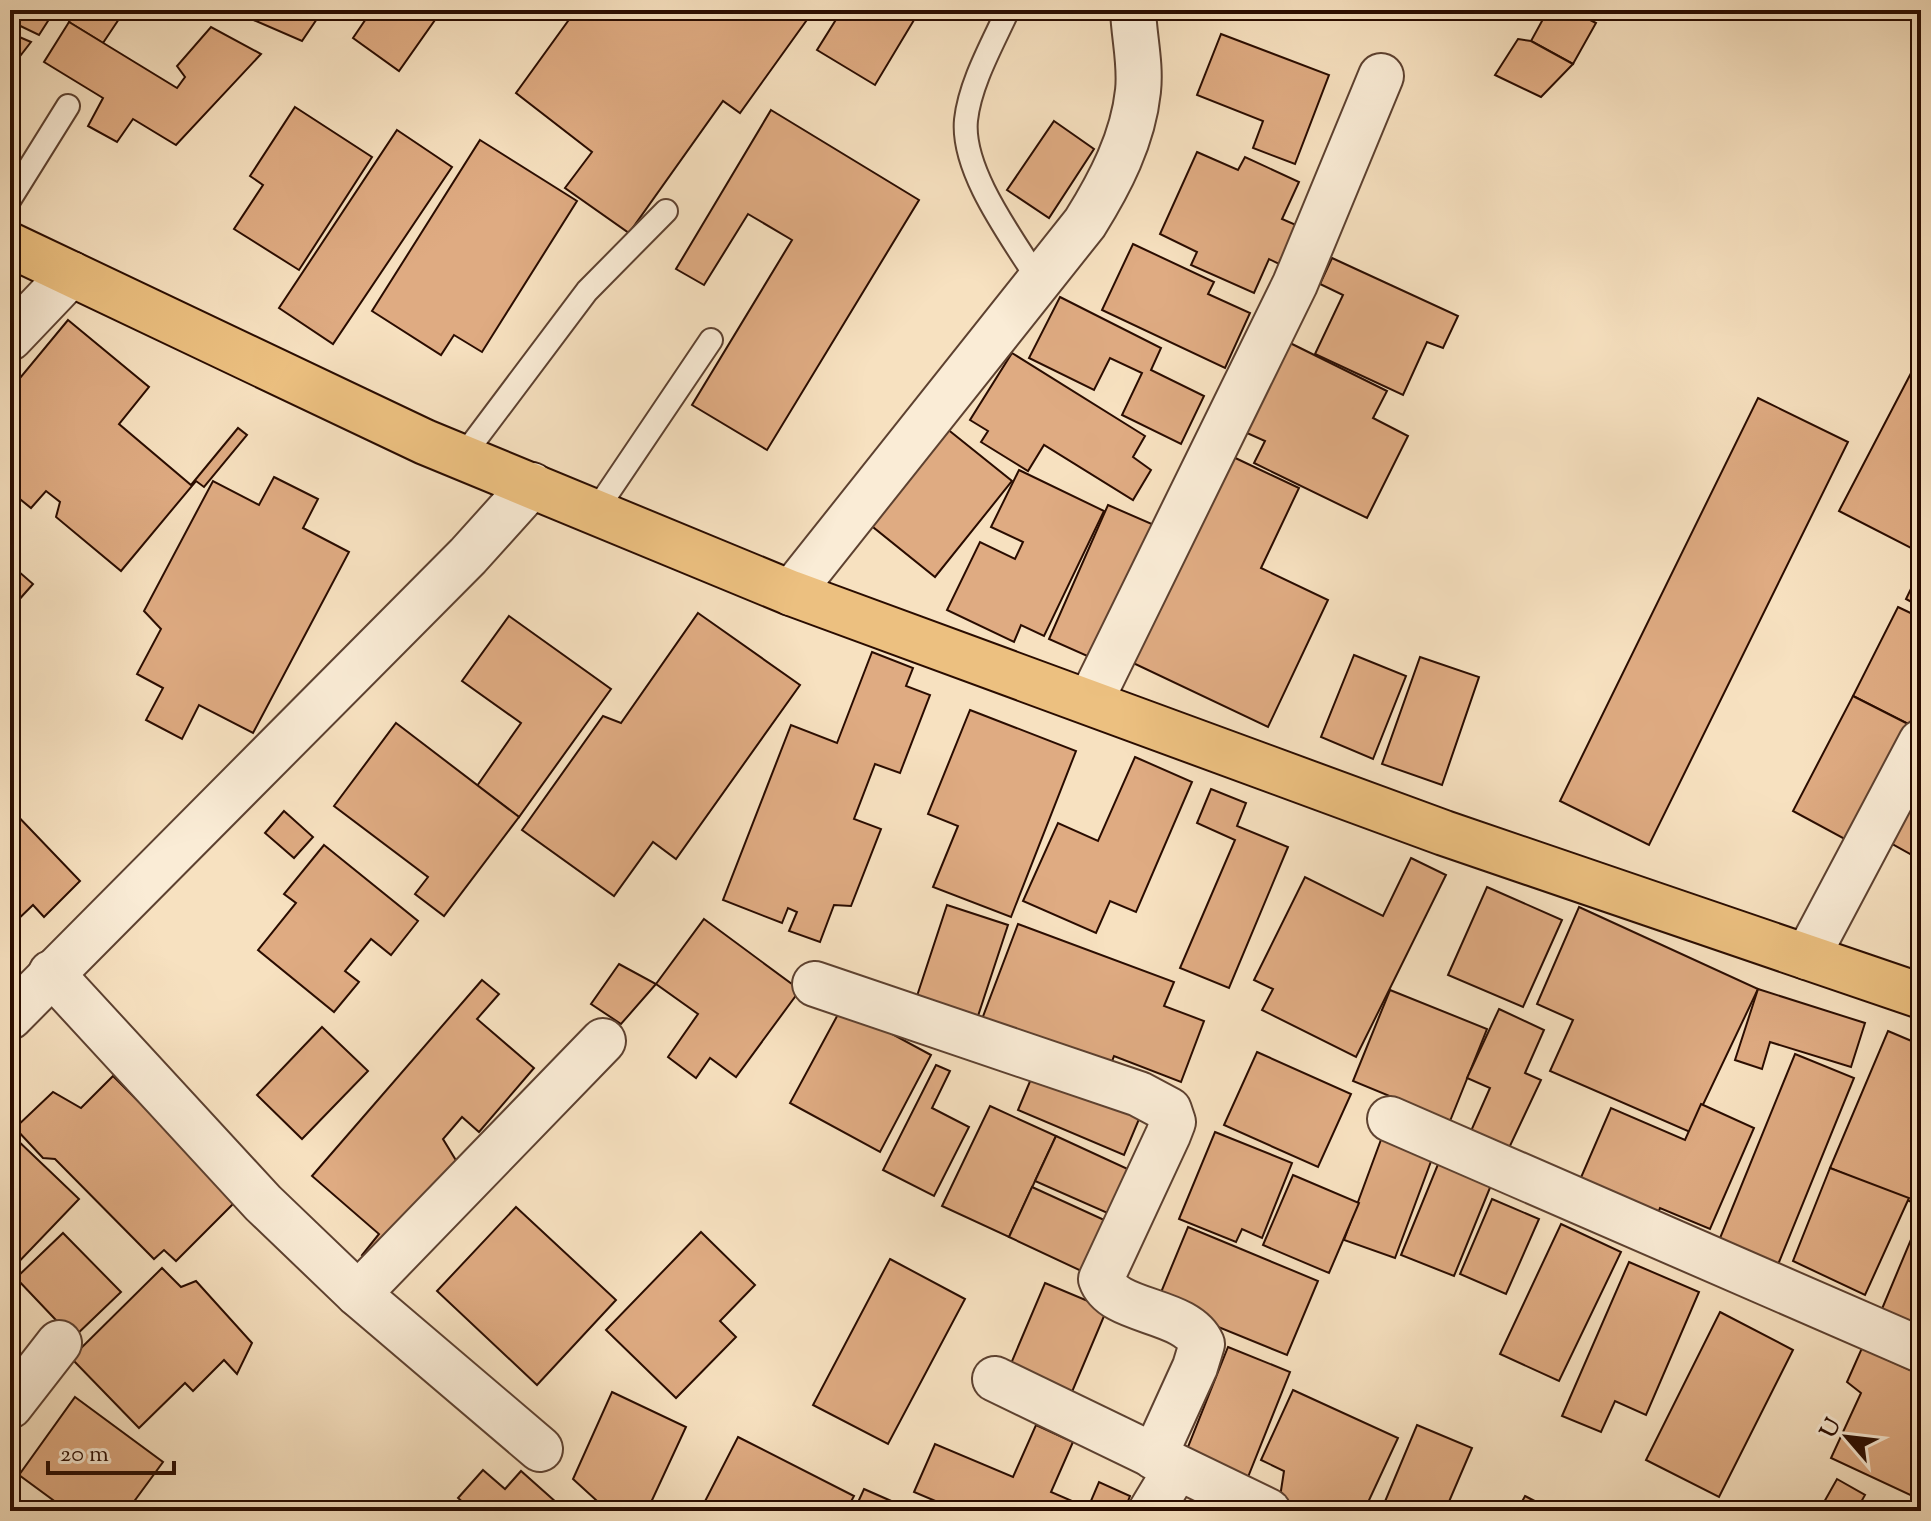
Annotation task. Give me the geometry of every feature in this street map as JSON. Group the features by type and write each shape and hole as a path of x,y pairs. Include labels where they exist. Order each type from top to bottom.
{"highway":[{"path":"10,245 425,442 791,593 1444,833 1921,996"}],"street":[{"path":"791,593 1085,223 1117,169 1138,91 1133,10"},
{"path":"1090,702 1295,284 1381,76"},
{"path":"10,338 71,274"},
{"path":"10,1017 299,729 468,556 532,485"},
{"path":"1807,957 1921,742"},
{"path":"51,973 263,1203 358,1294 540,1449"},
{"path":"815,984 1139,1094 1170,1113 1173,1122 1164,1145 1101,1279 1107,1289 1122,1299 1190,1329 1202,1344 1151,1511"},
{"path":"358,1294 603,1041"},
{"path":"1390,1119 1921,1350"},
{"path":"10,1406 59,1343"},
{"path":"995,1379 1268,1511"}],"lane":[{"path":"1008,10 976,86 966,121 967,132 970,150 990,202 1039,281"},
{"path":"10,199 68,106"},
{"path":"463,456 587,291 666,211"},
{"path":"595,512 711,340"}],"building":[{"path":"10,10 55,10 39,35 10,21"},
{"path":"77,10 125,10 103,43 69,22"},
{"path":"247,10 323,10 302,41 242,15"},
{"path":"372,10 442,10 399,71 353,38"},
{"path":"576,10 814,10 740,113 723,101 629,233 565,188 592,152 516,93"},
{"path":"842,10 920,10 875,85 817,50"},
{"path":"1548,10 1571,10 1596,23 1573,64 1531,41"},
{"path":"69,22 177,88 185,77 177,66 211,27 261,54 176,145 133,119 117,142 88,126 103,98 44,62"},
{"path":"10,33 31,42 10,69"},
{"path":"1221,34 1329,75 1295,164 1253,148 1263,121 1197,95"},
{"path":"1518,39 1531,41 1573,64 1541,97 1495,75"},
{"path":"295,107 372,157 299,270 234,229 263,185 250,176"},
{"path":"771,110 919,200 767,450 692,405 792,240 748,214 704,285 676,269"},
{"path":"1054,121 1094,149 1049,218 1007,190"},
{"path":"397,130 452,167 333,344 279,308"},
{"path":"480,140 577,201 482,352 454,335 441,355 372,311"},
{"path":"1197,152 1238,170 1245,157 1299,182 1282,219 1296,225 1279,264 1269,259 1254,293 1191,265 1197,252 1160,234"},
{"path":"1133,244 1214,282 1208,294 1250,313 1225,368 1102,310"},
{"path":"1332,258 1458,316 1443,348 1427,342 1403,395 1315,354 1343,295 1320,284"},
{"path":"1060,297 1161,348 1151,370 1204,396 1181,444 1122,415 1142,373 1110,358 1094,390 1029,358"},
{"path":"68,320 149,387 119,424 191,485 238,428 247,435 204,487 196,481 121,571 56,517 60,502 46,491 31,508 10,491 10,390"},
{"path":"1282,339 1387,391 1373,418 1408,436 1367,518 1254,463 1265,441 1238,429"},
{"path":"1012,353 1145,436 1133,457 1151,470 1133,500 1044,445 1028,471 981,442 988,431 970,420"},
{"path":"1921,354 1921,529 1911,548 1839,511"},
{"path":"1758,398 1848,442 1649,845 1560,801"},
{"path":"946,428 1012,481 935,577 868,523"},
{"path":"1229,455 1299,488 1261,568 1328,600 1268,727 1131,662"},
{"path":"1019,470 1104,511 1044,636 1021,625 1014,642 947,610 980,542 1015,559 1023,542 991,527"},
{"path":"274,477 318,499 303,528 349,552 253,733 199,705 182,739 146,720 163,688 137,674 161,629 144,611 213,481 259,505"},
{"path":"1108,505 1161,528 1103,663 1049,639"},
{"path":"10,564 33,584 10,610"},
{"path":"1921,568 1921,607 1906,599"},
{"path":"1898,607 1921,618 1921,718 1916,728 1853,696"},
{"path":"698,613 800,685 676,859 653,842 614,896 522,830 603,716 621,723"},
{"path":"509,616 611,689 519,817 477,786 521,723 462,681"},
{"path":"872,652 913,668 906,686 930,695 900,773 875,764 854,819 881,829 851,906 834,905 820,942 789,931 797,912 788,908 782,923 723,900 791,725 837,743"},
{"path":"1354,655 1406,676 1373,759 1321,737"},
{"path":"1420,657 1479,677 1442,785 1382,764"},
{"path":"1853,696 1916,728 1852,843 1793,811"},
{"path":"970,710 1076,751 1011,917 933,887 958,826 928,814"},
{"path":"396,723 519,817 444,916 415,894 428,877 334,806"},
{"path":"1135,757 1192,782 1136,912 1110,901 1096,933 1023,901 1058,823 1098,841"},
{"path":"1921,779 1921,860 1887,841"},
{"path":"1211,789 1246,803 1237,826 1288,847 1229,988 1180,968 1235,840 1197,823"},
{"path":"10,808 80,881 44,917 33,905 12,925"},
{"path":"284,811 313,837 294,858 265,833"},
{"path":"324,845 418,921 391,955 371,939 345,971 359,982 334,1012 258,950 296,903 284,894"},
{"path":"1411,858 1446,875 1356,1057 1262,1010 1273,989 1254,980 1305,877 1383,916"},
{"path":"1487,887 1562,920 1523,1007 1448,975"},
{"path":"947,905 1008,925 975,1025 914,1005"},
{"path":"1579,907 1758,989 1690,1132 1550,1071 1573,1020 1537,1004"},
{"path":"704,919 800,990 736,1077 710,1058 696,1078 668,1057 698,1014 656,984"},
{"path":"1018,924 1174,982 1164,1006 1204,1021 1181,1082 1114,1056 1107,1075 979,1027"},
{"path":"619,964 656,984 621,1024 591,1004"},
{"path":"482,980 499,994 477,1019 534,1068 479,1132 462,1117 443,1139 460,1167 375,1266 362,1255 379,1234 312,1176"},
{"path":"1758,989 1865,1023 1851,1067 1770,1042 1762,1069 1735,1060"},
{"path":"1390,990 1487,1029 1450,1121 1353,1081"},
{"path":"842,1007 931,1055 880,1152 790,1103"},
{"path":"1499,1009 1544,1030 1525,1073 1541,1080 1509,1148 1471,1131 1490,1088 1467,1078"},
{"path":"322,1027 368,1071 302,1139 257,1095"},
{"path":"1888,1031 1921,1045 1921,1206 1830,1168"},
{"path":"1257,1052 1351,1094 1318,1167 1224,1125"},
{"path":"1795,1054 1854,1078 1777,1267 1718,1243"},
{"path":"936,1065 950,1071 932,1108 969,1127 934,1196 883,1170"},
{"path":"1036,1067 1142,1112 1124,1155 1018,1110"},
{"path":"113,1076 237,1200 176,1261 164,1250 154,1259 55,1159 43,1158 15,1128 53,1092 81,1108"},
{"path":"1701,1104 1754,1128 1710,1229 1660,1208 1654,1223 1576,1189 1611,1108 1685,1140"},
{"path":"990,1106 1056,1136 1009,1237 942,1206"},
{"path":"1215,1132 1292,1163 1262,1238 1242,1229 1236,1242 1179,1219"},
{"path":"13,1136 79,1199 10,1271 10,1139"},
{"path":"1056,1136 1132,1171 1112,1215 1035,1181"},
{"path":"1382,1137 1433,1156 1395,1258 1344,1240"},
{"path":"1443,1152 1496,1173 1454,1276 1401,1255"},
{"path":"1830,1168 1909,1198 1865,1295 1793,1261"},
{"path":"1293,1175 1359,1203 1329,1273 1263,1245"},
{"path":"1032,1187 1113,1224 1090,1275 1009,1237"},
{"path":"1492,1199 1539,1219 1506,1294 1460,1274"},
{"path":"516,1207 616,1300 537,1385 437,1291"},
{"path":"1921,1219 1921,1333 1879,1316"},
{"path":"1561,1224 1621,1252 1559,1381 1500,1354"},
{"path":"1188,1227 1318,1281 1287,1355 1157,1302"},
{"path":"701,1232 755,1285 720,1321 736,1337 676,1398 606,1330"},
{"path":"63,1233 121,1292 73,1338 16,1278"},
{"path":"890,1259 965,1299 888,1444 813,1405"},
{"path":"1629,1262 1699,1292 1646,1415 1615,1401 1601,1432 1562,1416"},
{"path":"162,1268 181,1287 196,1281 252,1343 237,1374 224,1360 193,1391 185,1383 139,1428 71,1358"},
{"path":"1045,1283 1107,1309 1069,1399 1007,1373"},
{"path":"1720,1312 1793,1350 1719,1497 1646,1460"},
{"path":"1228,1347 1290,1372 1246,1482 1184,1457"},
{"path":"1862,1348 1921,1375 1921,1500 1831,1458 1861,1393 1847,1382"},
{"path":"1293,1390 1398,1438 1364,1511 1310,1511 1280,1497 1284,1471 1261,1460"},
{"path":"612,1392 686,1427 647,1511 608,1511 573,1479"},
{"path":"75,1397 163,1462 127,1511 68,1511 19,1475"},
{"path":"1036,1425 1073,1442 1051,1492 1088,1508 1099,1482 1130,1496 1124,1511 959,1511 914,1492 935,1444 1013,1477"},
{"path":"1417,1425 1472,1448 1445,1511 1381,1511"},
{"path":"738,1437 854,1496 846,1511 700,1511"},
{"path":"483,1470 505,1489 521,1471 566,1511 473,1511 458,1498"},
{"path":"1837,1479 1865,1495 1856,1511 1819,1511"},
{"path":"864,1489 914,1511 854,1511"},
{"path":"1525,1496 1554,1511 1517,1511"}]}
